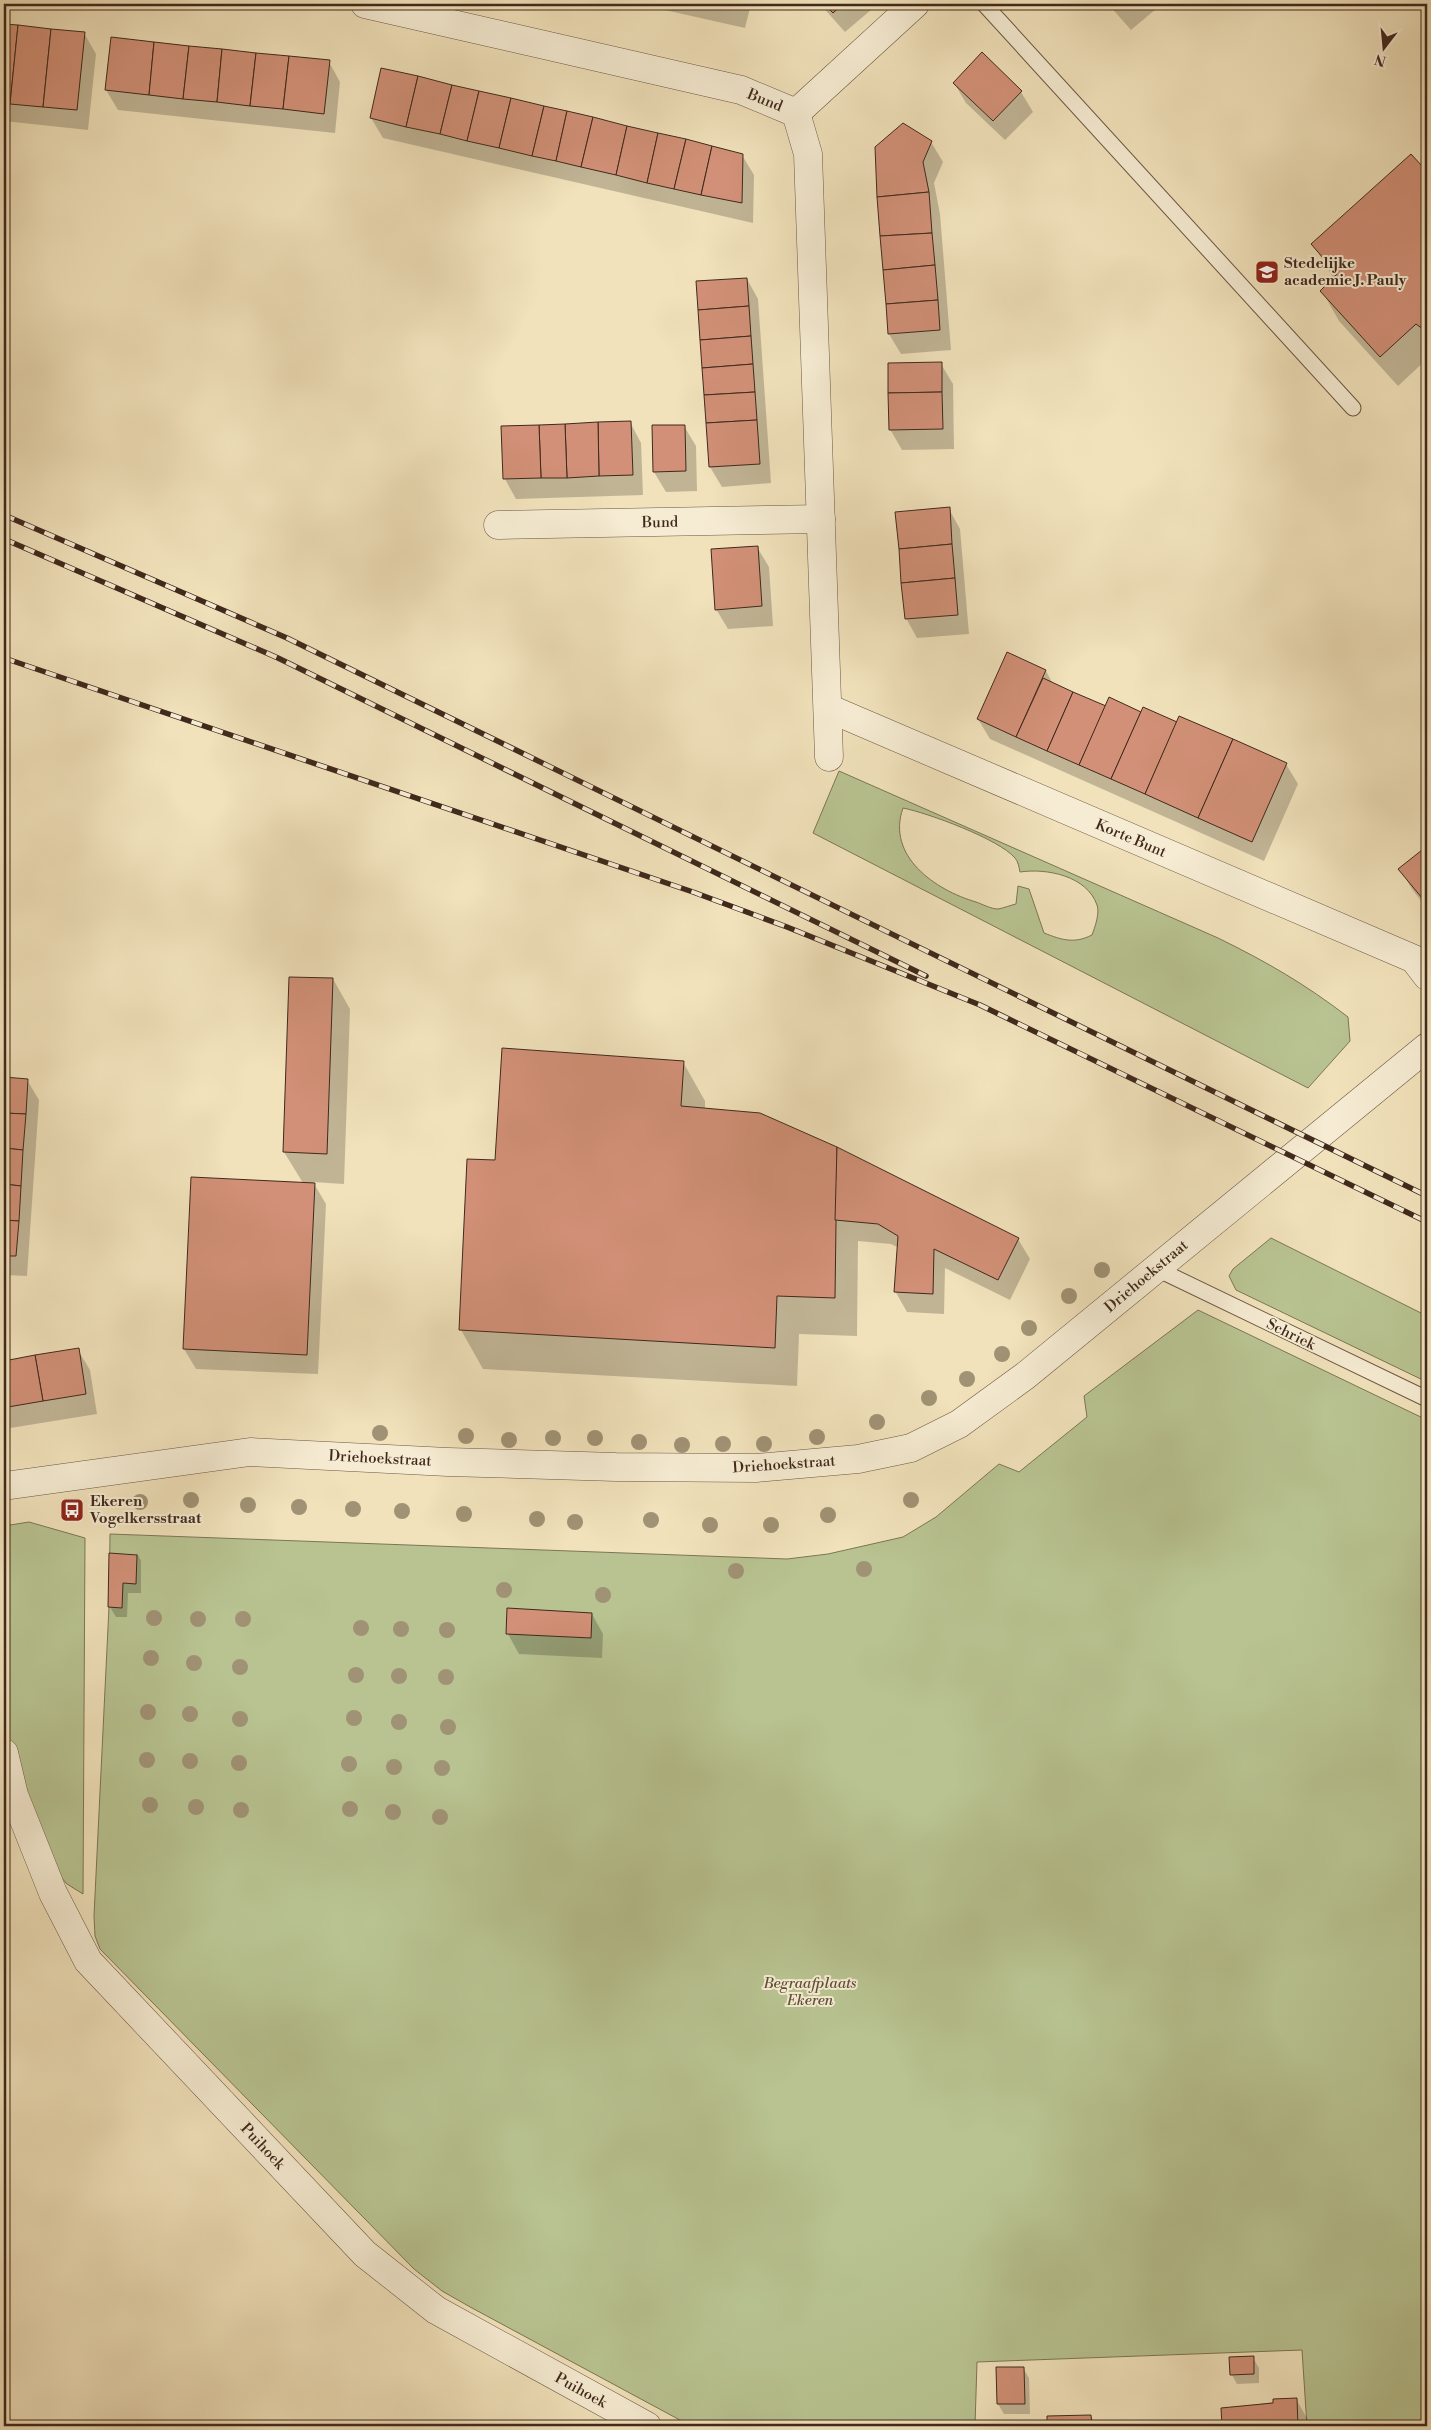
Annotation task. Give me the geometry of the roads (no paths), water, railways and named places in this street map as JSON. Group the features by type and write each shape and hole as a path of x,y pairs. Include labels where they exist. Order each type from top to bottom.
{"street":[{"name":"Bund","path":"365,4 741,90 796,113 808,154 829,757"},
{"path":"796,113 915,4"},
{"name":"Bund","path":"498,525 821,519"},
{"name":"Korte Bunt","path":"828,708 1414,959 1427,976"},
{"name":"Driehoekstraat","path":"4,1486 250,1452 448,1462 625,1467 756,1468 867,1457 911,1448 959,1424 1025,1376 1427,1047"},
{"name":"Puihoek","path":"4,1753 14,1794 53,1893 88,1961 365,2254 436,2310 647,2426"}],"lane":[{"path":"984,4 1353,408"},
{"name":"Schriek","path":"1156,1268 1427,1399"}],"railway":[{"path":"4,515 287,638 1427,1196"},
{"path":"4,539 278,658 926,976"},
{"path":"4,658 693,892 787,927 980,1005 1427,1222"}],"place":[{"name":"Stedelijke academie J. Pauly","path":"1267,272"},
{"name":"Ekeren Vogelkersstraat","path":"72,1510"}],"park label":[{"name":"Begraafplaats Ekeren","path":"810,1992"}]}
